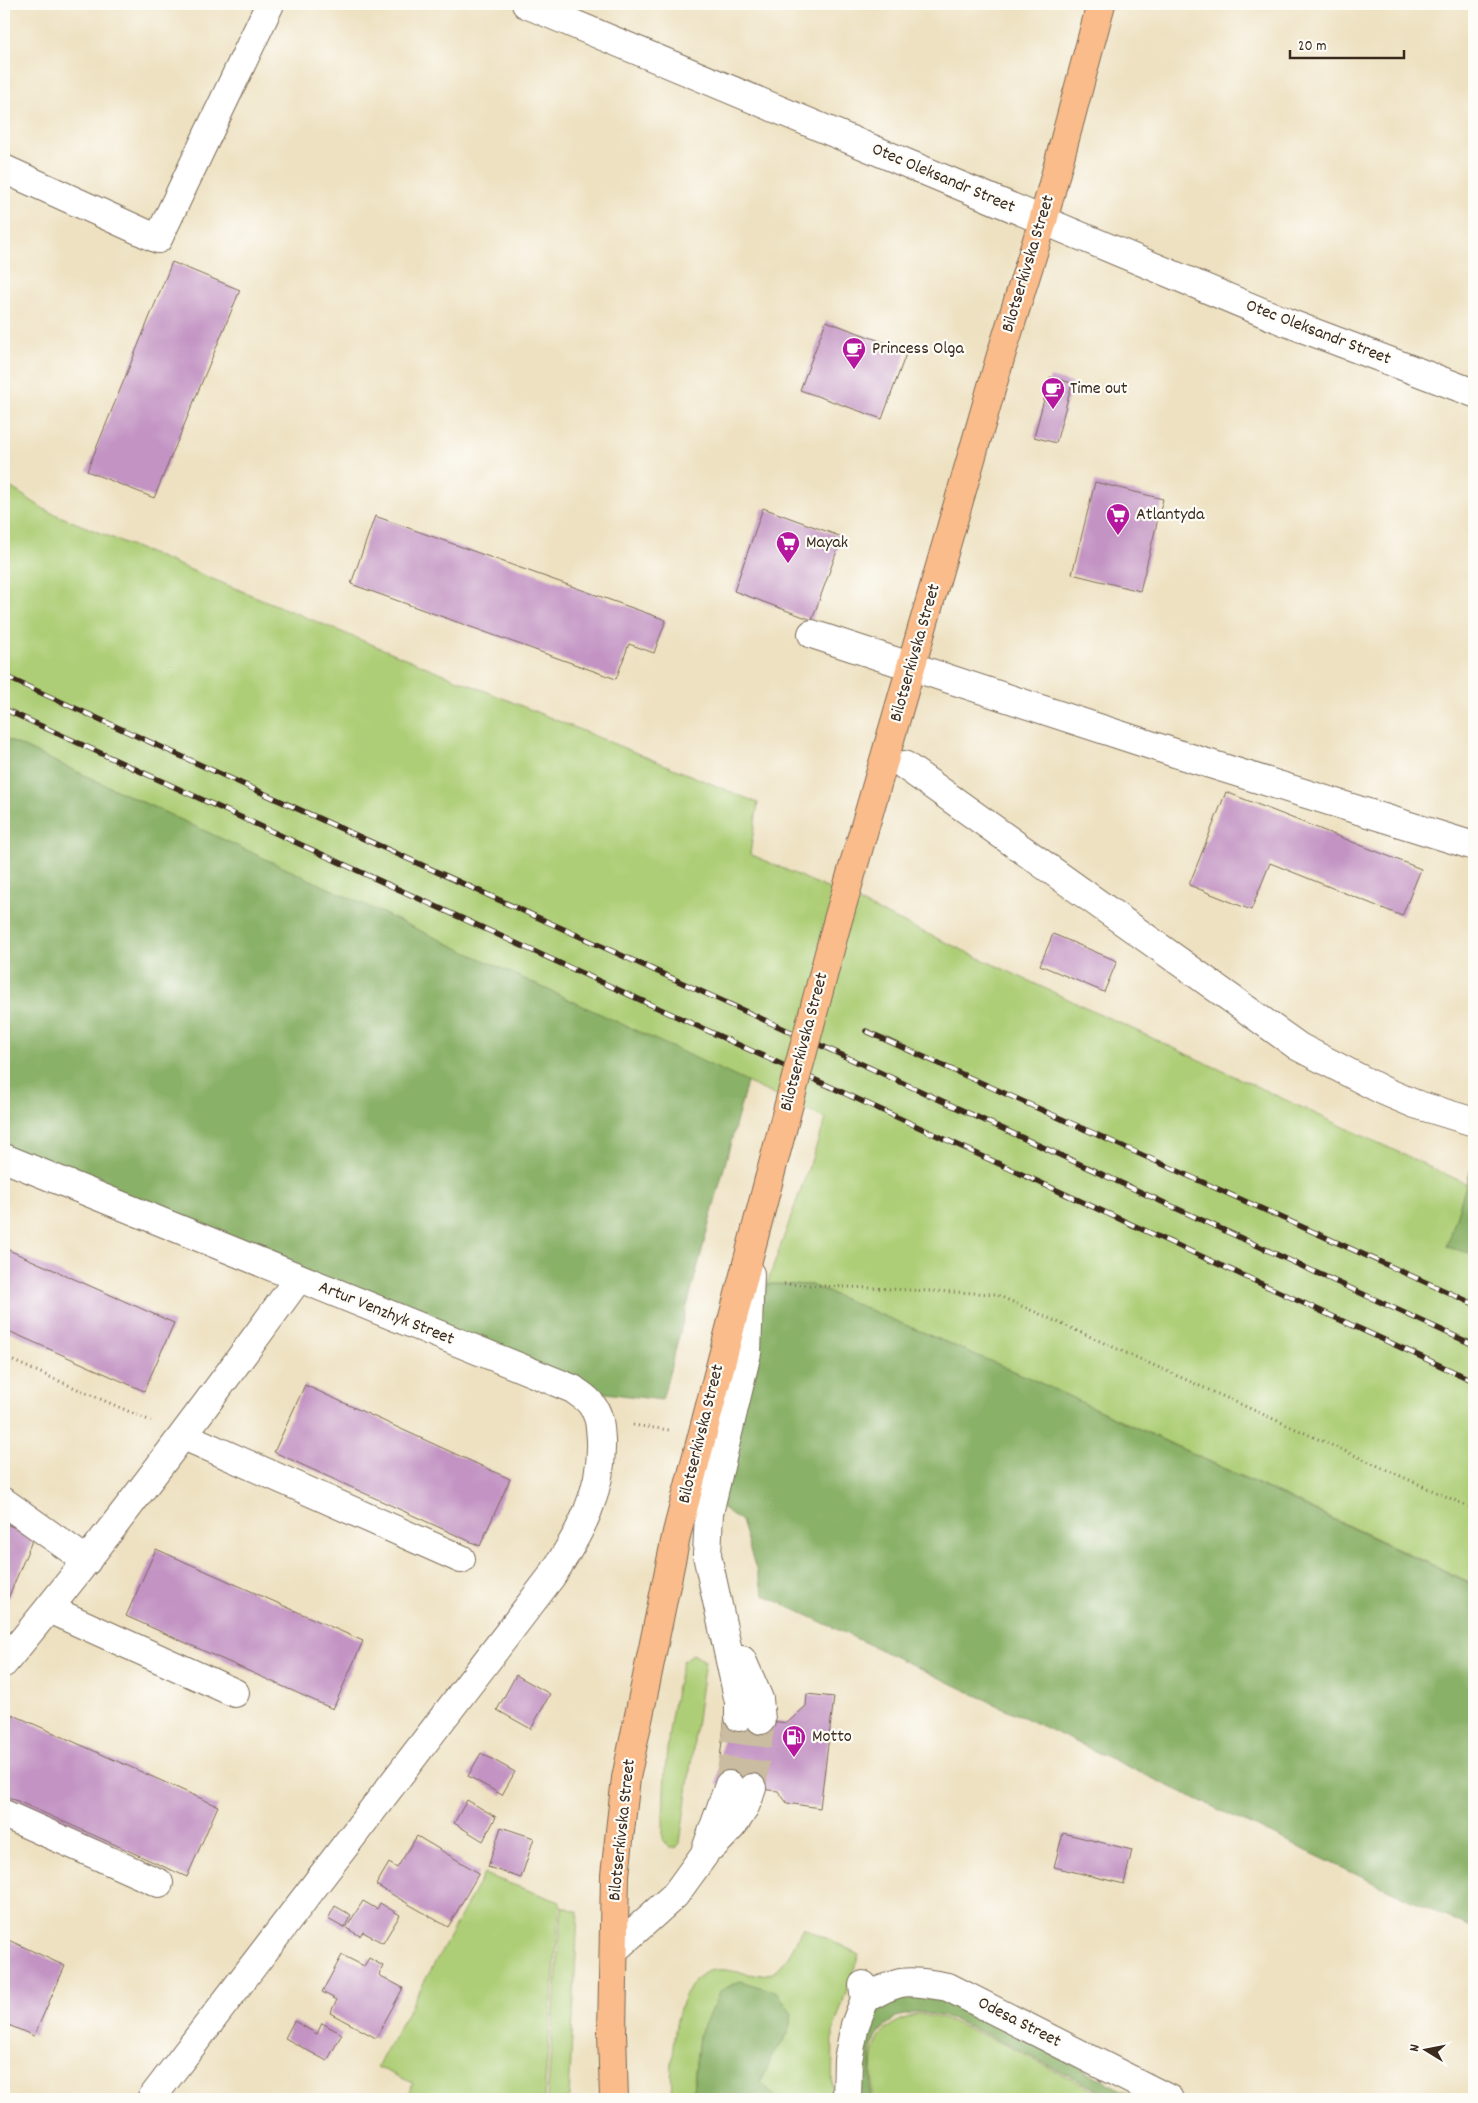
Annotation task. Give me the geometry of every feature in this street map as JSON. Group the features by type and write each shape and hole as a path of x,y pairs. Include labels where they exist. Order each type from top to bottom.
{"main road":[{"name":"Bilotserkivska Street","path":"614,2099 615,1875 626,1778 675,1541 751,1242 837,923 1001,355 1043,221 1101,4"}],"street":[{"path":"4,170 158,240 270,4"},
{"name":"Otec Oleksandr Street","path":"526,4 1286,322 1474,393"},
{"path":"812,634 1178,754 1474,846"},
{"path":"904,765 1299,1046 1384,1091 1415,1104 1474,1122"},
{"name":"Artur Venzhyk Street","path":"4,1158 298,1279 573,1389 591,1403 600,1420"},
{"path":"750,1719 739,1702 707,1555 710,1512 747,1353 751,1242"},
{"path":"4,1663 87,1561 184,1436 298,1279"},
{"path":"151,2099 550,1577 575,1541 595,1493 602,1459 600,1420"},
{"path":"184,1436 461,1559"},
{"path":"4,1502 87,1561"},
{"path":"49,1608 236,1693"},
{"path":"614,1950 675,1894 704,1855 741,1787"},
{"path":"4,1814 159,1883"},
{"name":"Odesa Street","path":"847,2099 848,2060 864,1992 891,1984 914,1981 948,1987 1169,2099"}],"path":[{"path":"776,1284 995,1294 1474,1509"},
{"path":"4,1357 184,1436"},
{"path":"600,1420 702,1435"}],"green space":[{"path":"4,483 47,511 758,803 750,854 863,904 1467,1184 1448,1246 1474,1254 1474,1584 1023,1375 811,1285 767,1284 826,1119 4,738"},
{"path":"4,738 747,1082 662,1400 573,1389 4,1158"},
{"path":"1474,1159 1474,1254 1447,1247"},
{"path":"767,1284 811,1285 1023,1375 1474,1585 1474,1930 764,1595 741,1521 712,1500"},
{"path":"693,1654 705,1661 680,1843 676,1848 670,1848 663,1841 667,1750 673,1706 683,1661"},
{"path":"484,1874 560,1902 544,2099 406,2099 413,2083 377,2067"},
{"path":"562,1906 578,1912 569,2099 547,2099"},
{"path":"803,1927 859,1954 833,2031 832,2099 778,2099 761,2082 772,2056 788,2034 699,2036 692,2099 672,2099 675,2030 679,2011 694,1981 706,1972 714,1970 755,1975 770,1973 776,1970 786,1959"},
{"path":"740,1981 777,1992 792,2014 788,2034 772,2056 761,2082 778,2099 692,2099 699,2036 720,1991"},
{"path":"896,1993 948,2000 1140,2099 1114,2099 1009,2045 950,2018 918,2012 896,2017 878,2033 872,2047 870,2099 859,2099 861,2054 868,2028 875,2016"},
{"path":"918,2014 948,2020 1006,2045 1109,2099 872,2099 872,2068 876,2044 889,2027"}],"building":[{"path":"172,262 240,290 154,498 87,471"},
{"name":"Princess Olga","path":"826,321 907,351 882,419 800,390"},
{"name":"Time out","path":"1050,377 1072,383 1056,443 1034,437"},
{"name":"Atlantyda","path":"1095,482 1163,499 1140,591 1072,574"},
{"name":"Mayak","path":"763,508 842,537 812,620 734,591"},
{"path":"375,516 666,620 654,653 629,644 616,679 351,584"},
{"path":"1226,792 1421,869 1402,916 1270,863 1251,910 1189,885"},
{"path":"1053,934 1117,961 1104,992 1040,965"},
{"path":"4,1248 174,1323 144,1391 4,1329"},
{"path":"305,1385 510,1479 480,1546 274,1452"},
{"path":"4,1523 34,1536 4,1608"},
{"path":"156,1549 363,1641 333,1709 126,1616"},
{"path":"516,1675 550,1694 531,1729 497,1710"},
{"path":"807,1694 834,1697 820,1808 787,1803 778,1791 717,1784 725,1715 787,1723 806,1706"},
{"path":"9,1713 218,1806 187,1877 4,1795 4,1725"},
{"path":"481,1753 515,1772 502,1795 468,1776"},
{"path":"467,1800 496,1817 483,1841 454,1823"},
{"path":"501,1827 534,1838 521,1878 488,1867"},
{"path":"1063,1833 1132,1850 1124,1884 1054,1867"},
{"path":"417,1836 479,1873 448,1927 376,1885 389,1863 397,1868"},
{"path":"363,1901 377,1909 380,1903 400,1915 383,1943 363,1932 360,1936 346,1928"},
{"path":"335,1906 351,1915 344,1928 328,1919"},
{"path":"4,1938 65,1966 34,2036 4,2023"},
{"path":"342,1955 364,1966 369,1958 383,1966 379,1975 403,1988 376,2038 330,2013 337,2000 322,1992"},
{"path":"294,2021 317,2034 322,2023 342,2034 327,2061 285,2038"}],"tunnel":[{"path":"729,1785 739,1717"},
{"path":"752,1788 761,1720"}],"railway":[{"path":"4,676 855,1061 1474,1345"},
{"path":"4,709 1474,1381"},
{"path":"866,1031 1474,1304"}],"place":[{"name":"Princess Olga","path":"854,370"},
{"name":"Time out","path":"1053,410"},
{"name":"Atlantyda","path":"1118,536"},
{"name":"Mayak","path":"788,564"},
{"name":"Motto","path":"794,1758"}]}
